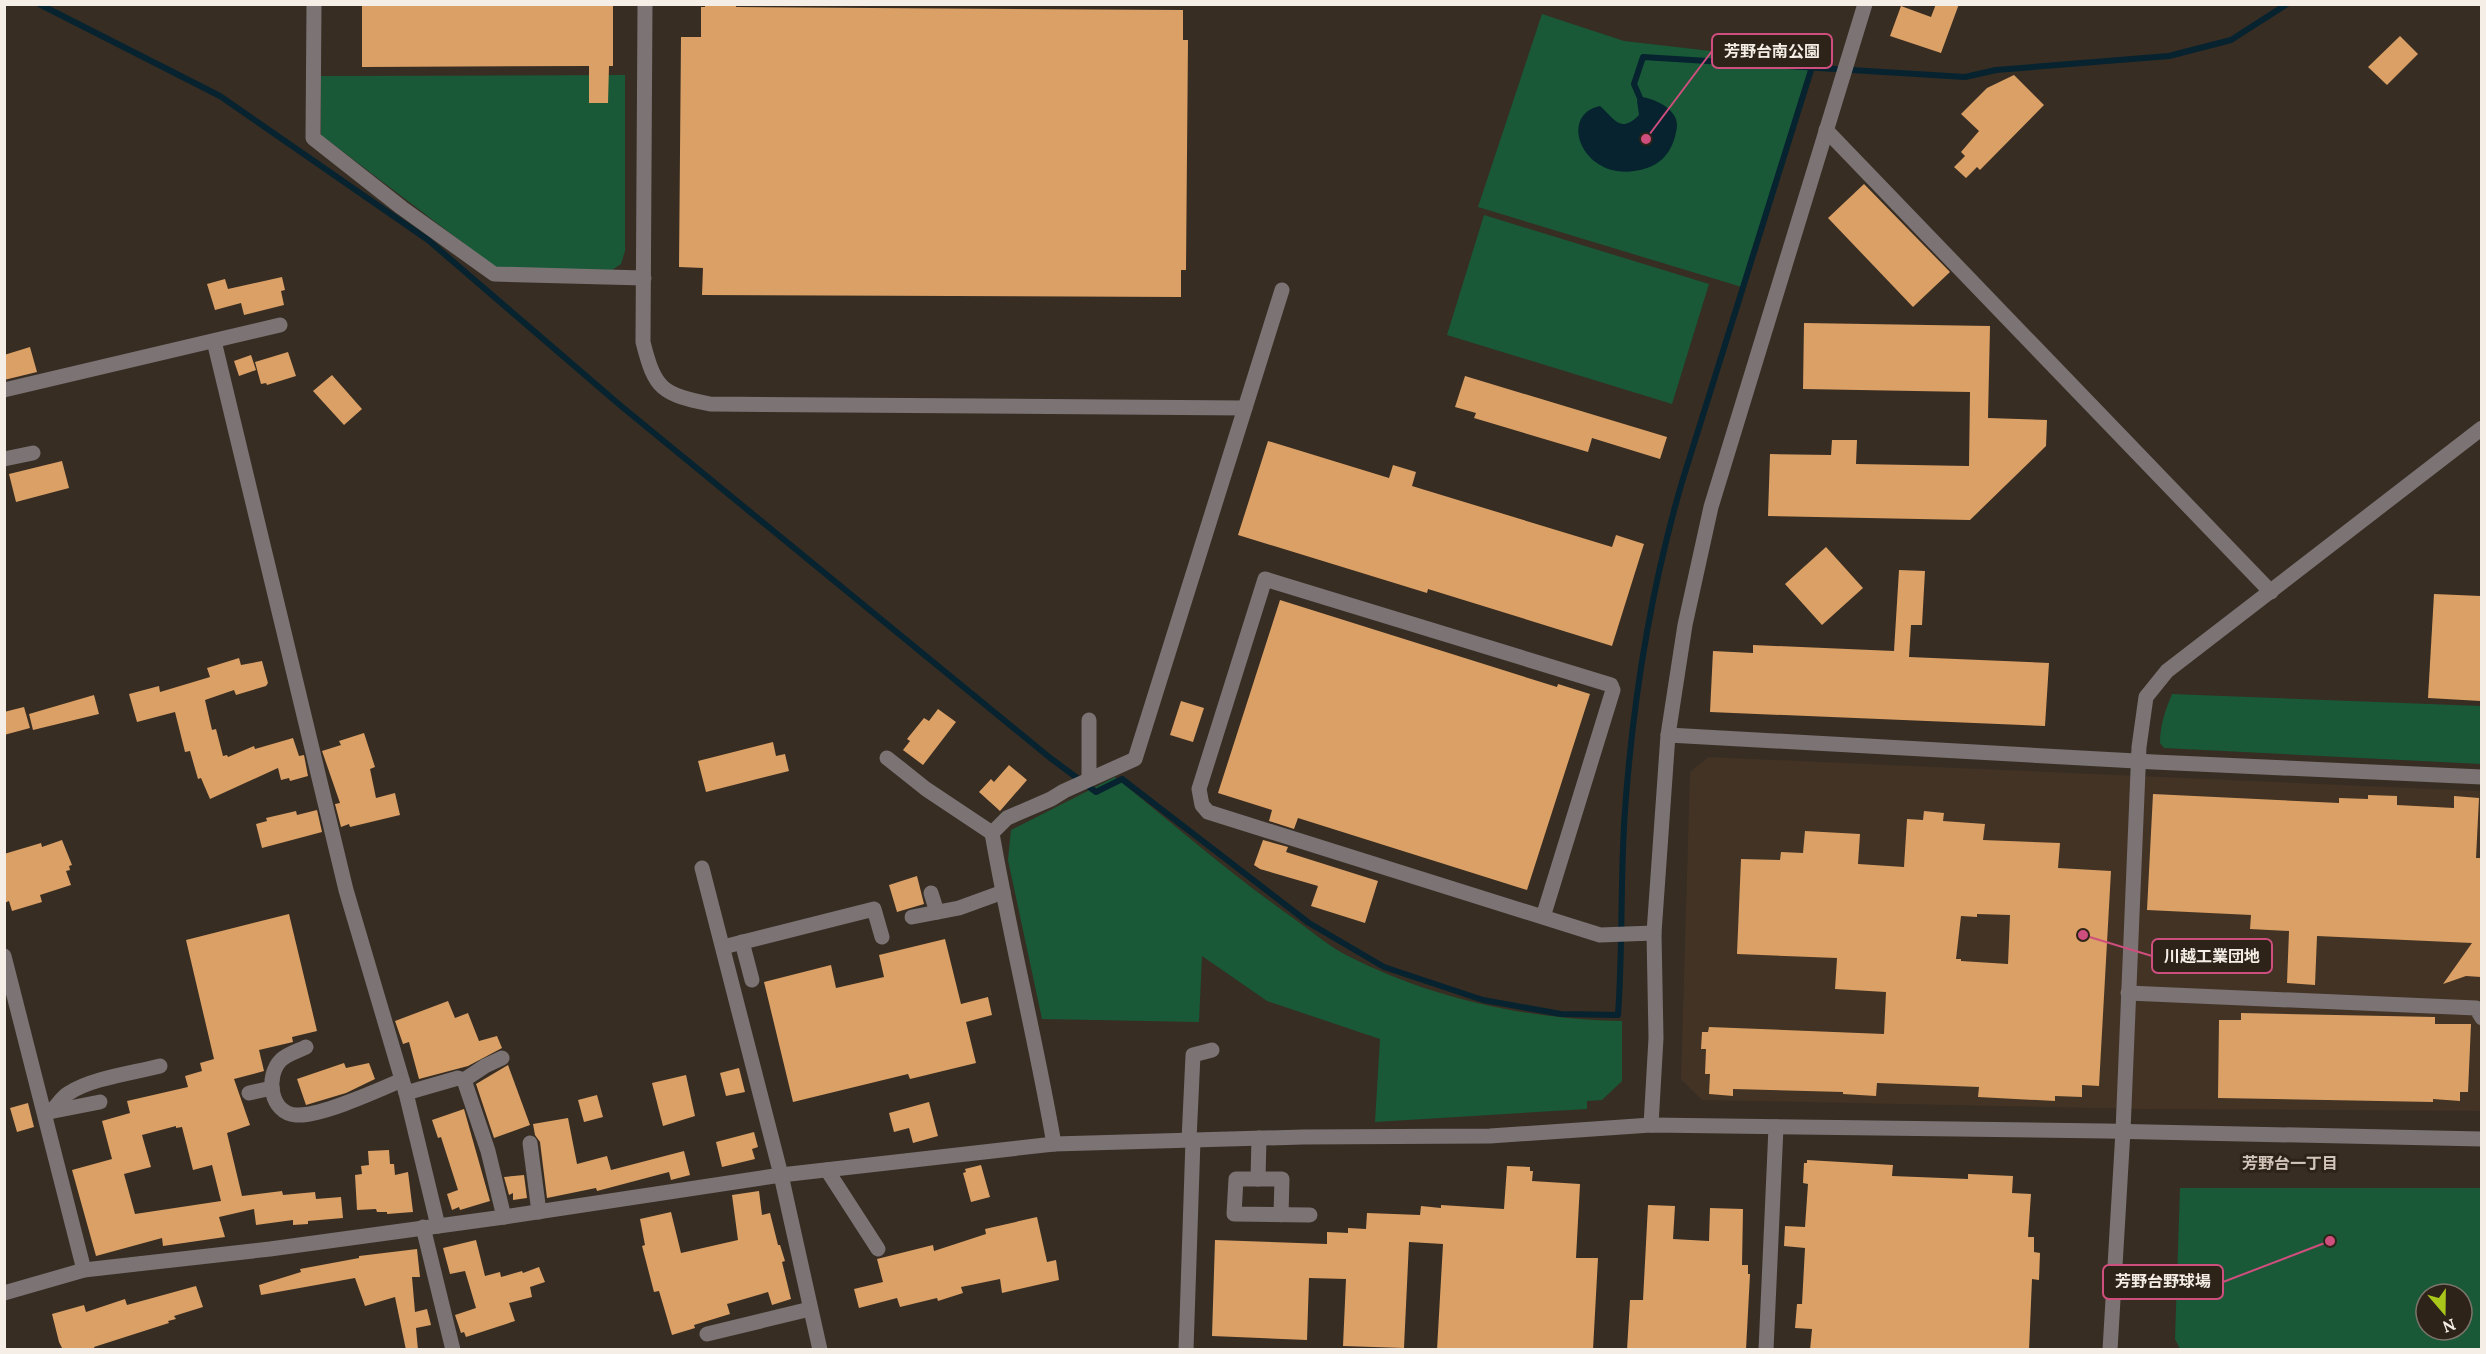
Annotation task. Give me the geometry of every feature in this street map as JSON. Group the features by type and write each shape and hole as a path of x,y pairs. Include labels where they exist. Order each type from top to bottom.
{"street":[{"path":"314,4 313,138 402,208 494,274 644,278"},
{"path":"645,4 643,342 652,376 665,390 679,398 722,404 1245,408"},
{"path":"1651,1125 1656,1038 1654,933 1668,735 1685,625 1711,507 1865,4"},
{"path":"1826,130 2271,591"},
{"path":"992,833 1007,818 1051,800 1064,791 1135,759 1282,290"},
{"path":"4,390 280,325"},
{"path":"214,341 346,890 404,1086 453,1350"},
{"path":"2110,1350 2123,1131 2138,761 2146,697 2167,671 2481,428"},
{"path":"4,459 33,453"},
{"path":"1543,917 1613,690 1611,685 1265,579 1199,789 1202,805 1208,812 1600,935 1654,933"},
{"path":"1089,720 1089,779"},
{"path":"1668,735 2481,777"},
{"path":"887,758 926,789 992,833 1042,1072 1054,1144"},
{"path":"702,868 781,1175 820,1350"},
{"path":"931,892 937,912"},
{"path":"912,917 958,908 1003,892"},
{"path":"723,947 874,909 882,937"},
{"path":"742,942 752,980"},
{"path":"4,956 49,1113 84,1270"},
{"path":"2128,993 2476,1008 2481,1018"},
{"path":"306,1047 281,1060 270,1079 273,1098 280,1107 294,1115 312,1113 404,1086 458,1078 464,1080"},
{"path":"1185,1350 1193,1055 1212,1050"},
{"path":"464,1080 485,1065 502,1058"},
{"path":"49,1113 68,1094 83,1087 160,1066"},
{"path":"464,1080 489,1151 504,1217"},
{"path":"249,1093 272,1088"},
{"path":"49,1113 100,1102"},
{"path":"4,1293 84,1270 270,1250 781,1175 1054,1144 1259,1138 1490,1136 1651,1125 2123,1131 2481,1140"},
{"path":"1766,1350 1776,1127"},
{"path":"1258,1179 1259,1138"},
{"path":"530,1143 539,1212"},
{"path":"827,1170 878,1249"},
{"path":"1281,1215 1282,1179 1236,1179 1234,1214 1281,1215 1310,1215"},
{"path":"707,1334 810,1309"}],"shaded area":[{"path":"1708,757 2481,791 2481,1111 2140,1109 1702,1100 1681,1079 1690,772"}],"green space":[{"path":"1542,14 1624,41 1816,63 1745,288 1478,207"},
{"path":"625,75 625,251 621,264 612,270 496,268 321,135 321,76"},
{"path":"1484,215 1709,284 1672,404 1447,335"},
{"path":"2172,694 2481,706 2481,764 2164,748 2160,743 2161,730"},
{"path":"1115,777 1248,885 1346,955 1412,984 1480,1004 1550,1016 1622,1021 1622,1081 1602,1100 1587,1101 1587,1109 1375,1122 1380,1039 1267,1001 1202,956 1199,1022 1042,1019 1008,860 1011,830"},
{"path":"2180,1188 2481,1188 2481,1349 2180,1349 2175,1339"}],"water":[{"path":"1640,97 1658,102 1674,114 1677,126 1672,146 1668,152 1654,165 1625,172 1607,168 1593,160 1583,148 1579,135 1580,122 1587,112 1600,106 1614,120 1622,124 1627,123 1639,115 1637,101"}],"building":[{"path":"362,4 613,4 613,66 609,66 608,103 589,103 589,66 362,67"},
{"path":"705,4 736,4 736,7 1183,10 1183,40 1188,40 1186,270 1181,270 1181,297 702,295 703,268 679,267 681,37 701,37 701,7 705,7"},
{"path":"1936,4 1959,4 1941,53 1890,36 1901,6 1931,17"},
{"path":"2400,36 2418,54 2387,85 2368,67"},
{"path":"2014,75 2044,105 1980,170 1977,167 1966,178 1954,167 1965,156 1961,152 1979,131 1961,114 1987,88"},
{"path":"1864,184 1950,272 1913,307 1828,218"},
{"path":"282,277 285,290 281,291 284,305 244,315 241,303 215,310 207,284 225,279 228,289"},
{"path":"1804,323 1990,326 1988,418 2047,420 2046,446 1970,520 1768,516 1770,454 1831,455 1832,440 1857,440 1856,464 1969,466 1970,392 1803,389"},
{"path":"30,347 37,372 4,380 4,355"},
{"path":"288,352 296,376 267,385 266,383 261,384 255,362"},
{"path":"251,355 256,370 239,376 234,361"},
{"path":"332,375 362,409 344,425 313,391"},
{"path":"1465,376 1667,437 1660,459 1592,438 1588,452 1474,418 1476,413 1455,407"},
{"path":"1268,441 1389,478 1393,465 1416,472 1412,486 1612,547 1616,535 1644,544 1612,646 1428,589 1427,593 1238,535"},
{"path":"62,461 69,488 16,502 9,474"},
{"path":"1826,547 1863,588 1822,625 1785,584"},
{"path":"1899,570 1925,571 1922,625 1911,625 1909,657 2049,663 2045,726 1710,712 1713,651 1753,653 1753,645 1894,651"},
{"path":"2434,594 2481,596 2481,701 2428,698"},
{"path":"1280,600 1557,687 1558,684 1590,694 1527,890 1298,818 1294,829 1269,821 1272,810 1218,793"},
{"path":"239,658 241,665 262,661 268,683 266,686 236,695 234,690 205,700 212,730 216,729 223,756 228,757 254,746 255,749 293,738 299,756 304,755 308,776 290,781 289,778 281,780 278,768 210,799 201,778 198,779 190,751 185,752 175,712 137,722 129,694 159,686 160,692 210,677 207,668"},
{"path":"94,695 99,714 33,730 29,714"},
{"path":"1181,701 1204,708 1193,742 1170,735"},
{"path":"24,707 30,728 4,735 4,712"},
{"path":"938,709 956,722 923,765 903,750 910,741 907,739 924,718 929,721"},
{"path":"364,733 375,767 370,769 376,798 395,793 400,815 341,827 335,804 340,803 322,751 341,745 339,741"},
{"path":"773,742 776,756 785,754 789,771 706,792 698,761"},
{"path":"1009,765 1027,780 1000,811 979,792 991,779 994,782"},
{"path":"2153,794 2339,803 2339,798 2368,799 2368,795 2397,796 2397,805 2454,808 2454,796 2479,798 2476,858 2481,858 2481,977 2466,976 2443,984 2472,943 2317,936 2315,985 2287,983 2289,931 2250,929 2251,915 2147,910"},
{"path":"317,810 322,832 262,848 256,824 267,821 266,818 296,811 297,815"},
{"path":"1924,811 1944,813 1943,821 1985,824 1983,840 2060,843 2058,868 2111,871 2099,1086 2082,1085 2082,1097 2055,1096 2055,1101 1978,1097 1979,1087 1877,1083 1876,1096 1843,1094 1843,1092 1733,1089 1733,1096 1709,1094 1710,1074 1705,1074 1706,1049 1701,1049 1702,1032 1708,1032 1709,1027 1884,1034 1886,992 1835,989 1837,958 1737,954 1741,859 1780,860 1781,852 1803,853 1805,831 1860,834 1858,864 1904,867 1907,819 1923,820","holes":["2010,915 2008,964 1956,959 1961,916"]},
{"path":"62,840 72,865 69,866 70,870 66,871 71,885 40,895 42,902 12,911 9,901 4,903 4,854 41,843 42,847"},
{"path":"1263,840 1288,847 1286,852 1378,881 1365,923 1311,906 1318,886 1260,869 1254,865"},
{"path":"917,876 924,904 897,912 889,885"},
{"path":"289,914 317,1031 292,1037 293,1042 259,1050 264,1071 234,1079 250,1125 227,1133 242,1196 282,1191 283,1195 315,1192 316,1199 341,1197 343,1218 308,1221 308,1224 293,1225 293,1220 256,1225 254,1209 219,1217 225,1237 163,1246 162,1238 96,1256 72,1170 112,1159 102,1121 130,1113 127,1101 188,1087 185,1076 202,1071 200,1063 214,1059 186,940","holes":["176,1126 176,1128 182,1127 193,1170 212,1165 221,1201 135,1214 124,1174 151,1167 142,1135"]},
{"path":"945,939 961,1004 988,997 992,1015 966,1022 976,1063 910,1079 908,1074 793,1102 764,982 831,965 836,988 884,977 879,955"},
{"path":"448,1001 455,1018 468,1013 479,1041 497,1036 502,1048 468,1066 419,1079 409,1042 403,1044 395,1021"},
{"path":"2241,1013 2435,1017 2435,1024 2471,1024 2468,1092 2460,1092 2460,1101 2433,1099 2433,1102 2218,1098 2219,1020 2241,1020"},
{"path":"344,1063 346,1068 369,1063 375,1079 346,1093 306,1105 297,1079"},
{"path":"508,1065 530,1125 494,1138 476,1084"},
{"path":"739,1068 745,1092 726,1096 720,1073"},
{"path":"686,1075 695,1116 663,1126 652,1083"},
{"path":"597,1095 603,1117 584,1122 578,1100"},
{"path":"929,1102 938,1136 913,1143 909,1128 894,1132 889,1113"},
{"path":"28,1103 34,1127 17,1132 10,1108"},
{"path":"464,1109 490,1201 460,1210 459,1207 452,1210 447,1194 458,1190 441,1137 438,1138 432,1120"},
{"path":"568,1118 577,1164 607,1156 611,1170 684,1151 690,1175 671,1180 669,1172 597,1191 596,1188 547,1198 540,1142 535,1135 533,1124"},
{"path":"754,1132 758,1147 752,1149 755,1159 722,1167 716,1142"},
{"path":"389,1150 390,1164 394,1164 395,1175 408,1172 413,1212 387,1214 387,1212 377,1212 376,1209 357,1210 355,1175 362,1174 361,1166 369,1165 368,1151"},
{"path":"1807,1160 1893,1165 1892,1176 1968,1179 1968,1174 2013,1176 2012,1193 2031,1194 2028,1237 2034,1237 2034,1252 2040,1253 2039,1280 2032,1279 2029,1350 1897,1348 1897,1350 1810,1350 1812,1329 1795,1328 1797,1304 1802,1304 1805,1248 1784,1246 1785,1226 1805,1227 1808,1184 1803,1183 1804,1163 1807,1163"},
{"path":"981,1165 990,1197 971,1202 963,1173 966,1172 965,1169"},
{"path":"1507,1166 1530,1167 1530,1171 1533,1171 1532,1181 1580,1184 1576,1258 1598,1258 1593,1350 1437,1350 1443,1244 1409,1242 1404,1348 1343,1346 1346,1279 1309,1278 1307,1340 1212,1336 1215,1240 1327,1244 1327,1232 1348,1233 1348,1228 1366,1229 1367,1213 1420,1215 1421,1206 1441,1208 1441,1205 1504,1209"},
{"path":"524,1175 527,1198 513,1200 513,1193 509,1195 504,1177"},
{"path":"759,1191 762,1215 770,1213 778,1245 780,1245 785,1261 782,1262 791,1299 772,1305 768,1292 727,1304 730,1314 694,1325 695,1328 672,1335 659,1291 654,1292 642,1246 645,1245 640,1219 671,1212 681,1253 738,1240 732,1195"},
{"path":"1648,1205 1675,1206 1673,1239 1709,1241 1710,1208 1743,1209 1742,1265 1748,1265 1748,1274 1750,1274 1746,1350 1627,1350 1630,1300 1643,1300"},
{"path":"1037,1217 1047,1262 1056,1260 1059,1280 1002,1293 1000,1279 961,1287 963,1293 938,1301 937,1298 900,1307 897,1298 859,1308 854,1289 883,1282 877,1259 933,1245 934,1251 986,1234 985,1229"},
{"path":"476,1240 485,1276 500,1272 501,1277 539,1267 545,1282 530,1287 532,1297 509,1303 515,1321 466,1337 464,1332 461,1333 455,1315 476,1308 465,1271 450,1274 443,1248"},
{"path":"417,1249 420,1277 412,1277 415,1312 427,1309 431,1325 416,1328 418,1350 406,1350 395,1297 365,1306 355,1278 261,1295 259,1285 301,1272 300,1269 359,1258 359,1256"},
{"path":"196,1286 203,1307 174,1316 176,1319 168,1321 169,1323 94,1347 95,1350 63,1350 59,1342 52,1314 84,1305 86,1312 125,1299 127,1305"}],"waterway":[{"path":"39,4 220,96 428,240 621,406 1049,757 1096,792 1122,779 1309,923 1384,967 1483,1000 1561,1014 1618,1015 1623,836 1628,768 1638,685 1652,603 1682,482 1812,67"},
{"path":"1643,105 1634,84 1643,57 1965,77 1996,70 2169,56 2231,40 2287,4"}],"place":[{"name":"芳野台南公園","path":"1646,139"},
{"name":"川越工業団地","path":"2083,935"},
{"name":"芳野台野球場","path":"2330,1241"}],"district":[{"name":"芳野台一丁目","path":"2290,1163"}]}
